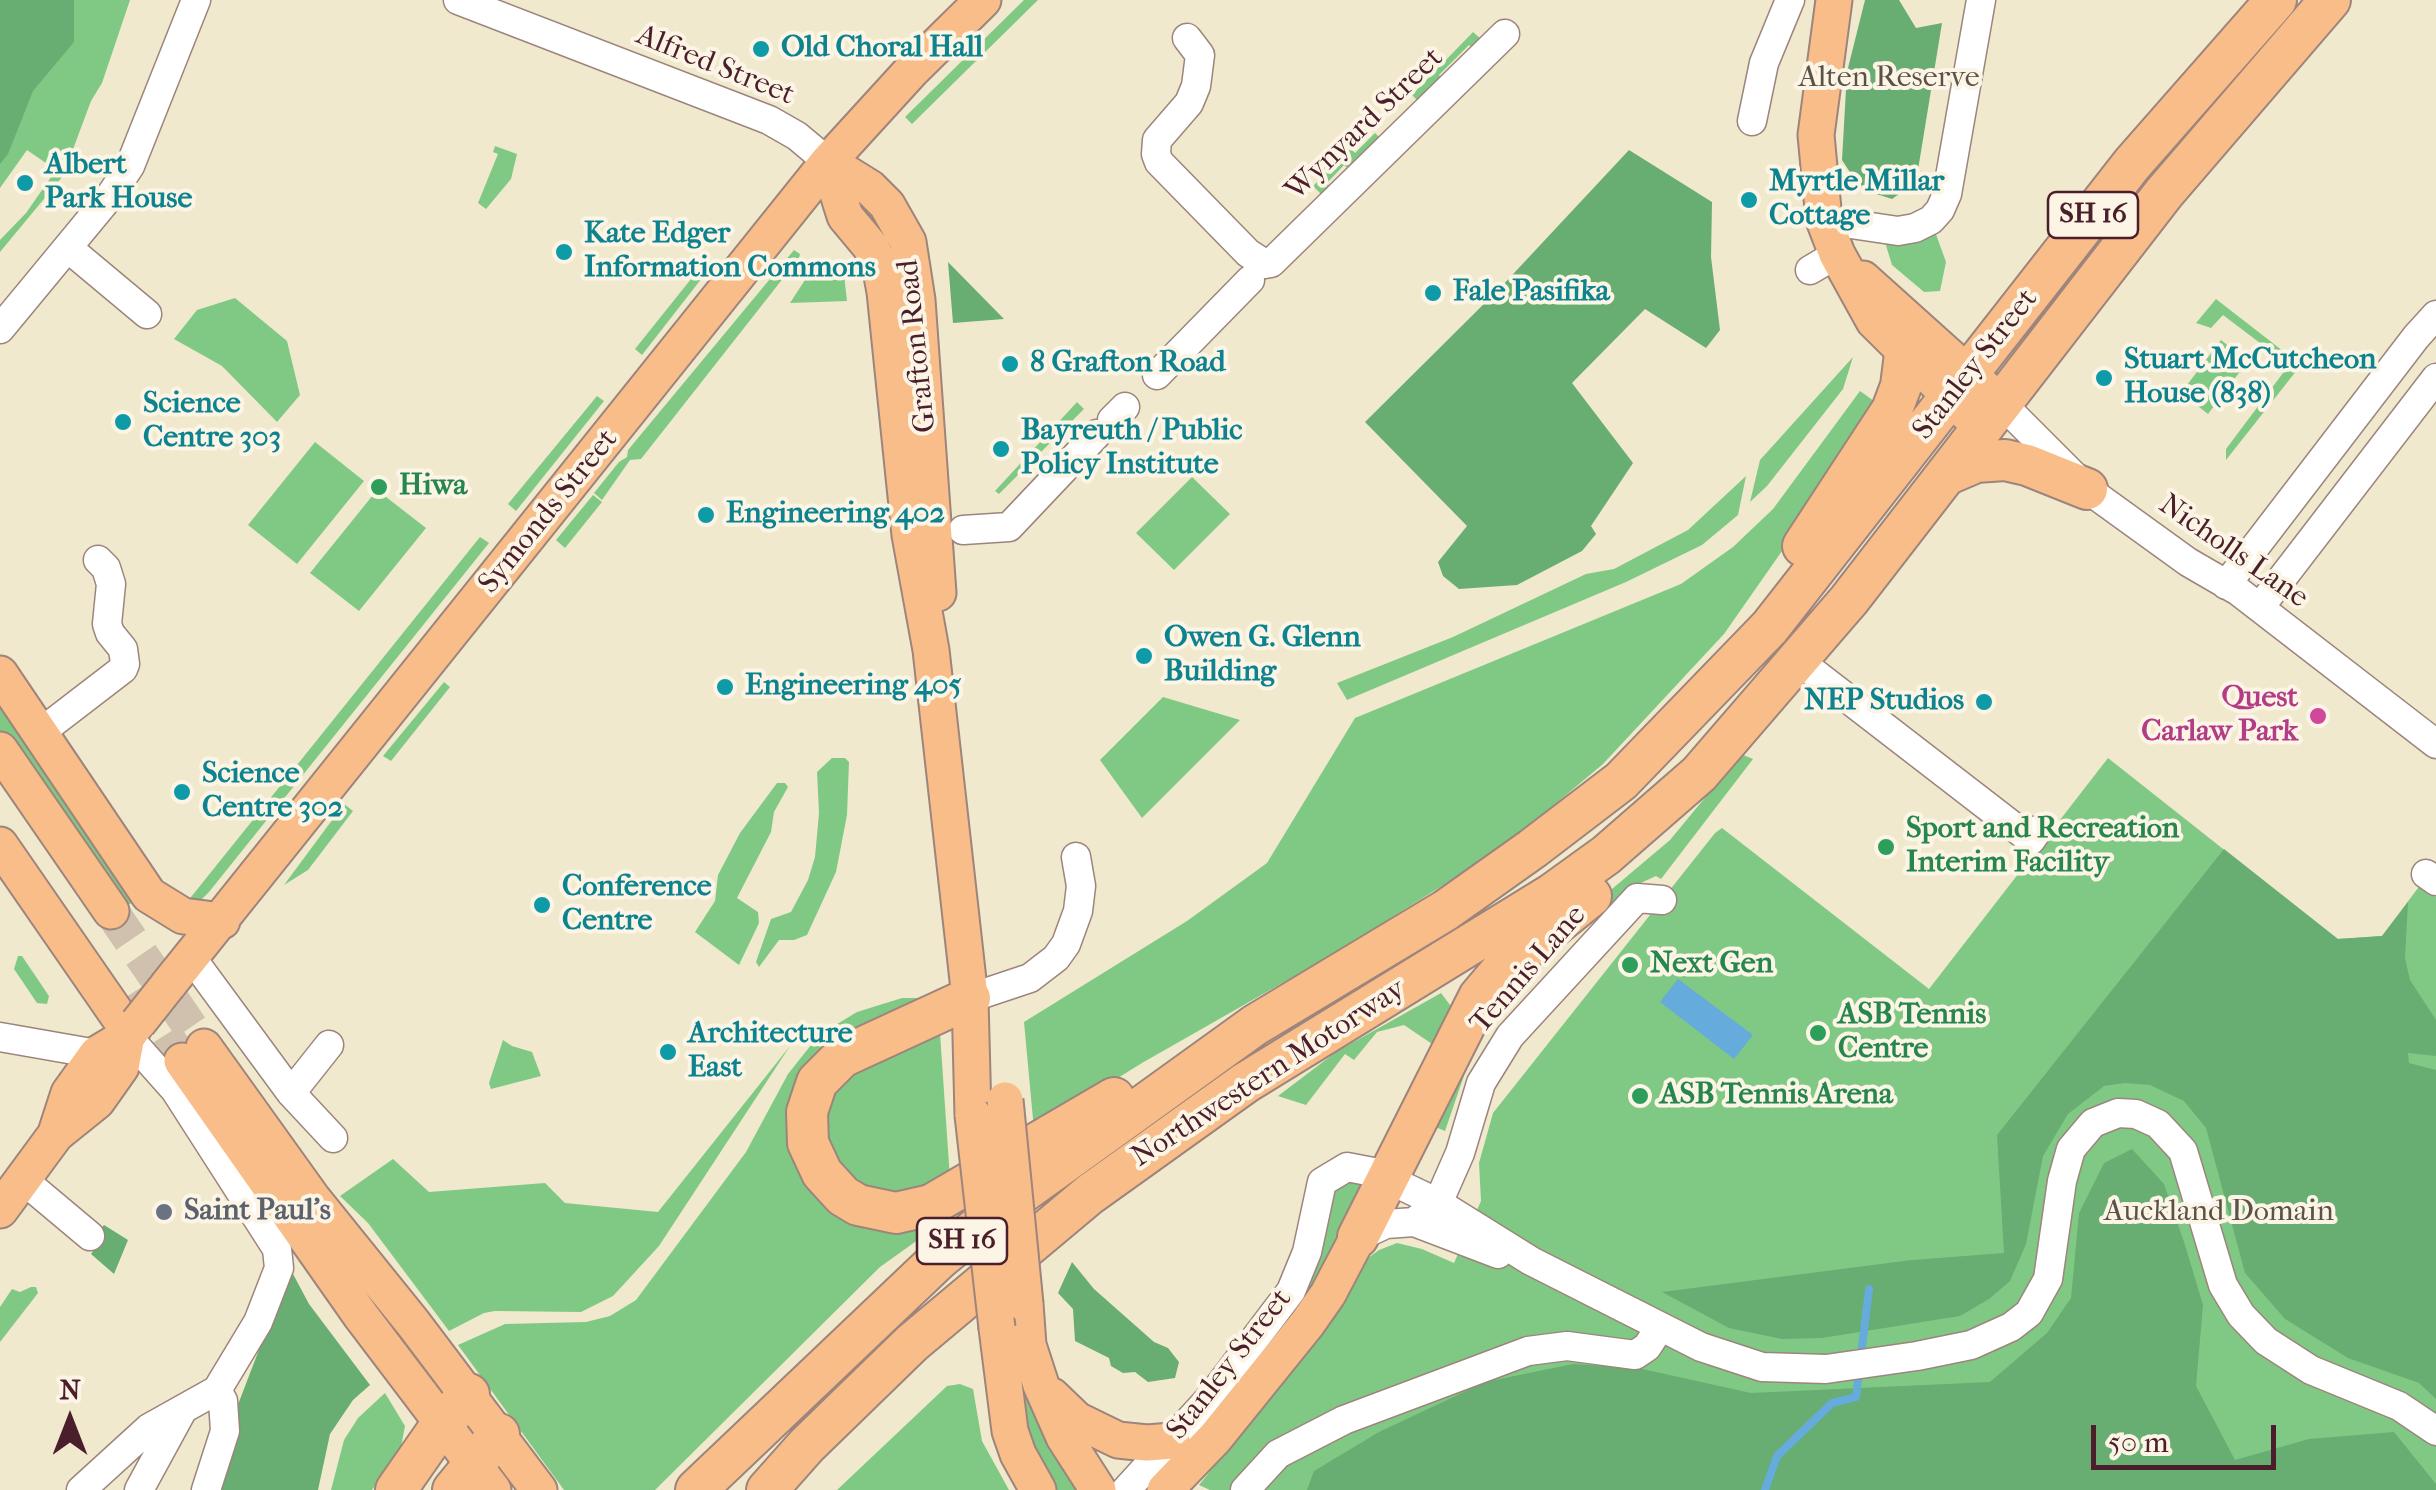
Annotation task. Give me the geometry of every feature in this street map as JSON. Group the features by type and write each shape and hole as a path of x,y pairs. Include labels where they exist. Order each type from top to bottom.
{"highway":[{"name":"Stanley Street","path":"1674,729 1770,627 2132,164 2276,0"},
{"name":"Stanley Street","path":"1792,670 2164,193 2330,0"},
{"path":"1674,729 1844,488 1892,410 1902,386 1905,354"},
{"path":"1948,474 1976,462 2005,460 2087,489"},
{"path":"1358,1237 1479,997 1506,965 1624,870 1696,802 1792,670"},
{"name":"Northwestern Motorway","path":"766,1490 912,1343 1090,1194 1245,1083 1476,943 1606,855 1698,774 1792,670"},
{"name":"Northwestern Motorway","path":"696,1490 939,1260 1001,1208 1255,1025 1446,910 1532,849 1620,781 1674,729"},
{"path":"970,998 842,1057 817,1082 807,1112 808,1143 814,1160 832,1186 858,1206 896,1213 931,1206 1146,1078 1255,1025"},
{"path":"396,1490 433,1413 463,1387"},
{"path":"472,1481 499,1434"}],"main road":[{"name":"Symonds Street","path":"0,1210 56,1134 97,1101 122,1067 123,1036 222,920 828,162 983,0"},
{"path":"1834,0 1816,135 1824,262 1905,354 1959,386"},
{"name":"Grafton Road","path":"828,162 870,188 887,205 908,242 918,300 936,532 938,594 931,650 970,998 1025,1304 1028,1345 1040,1385 1064,1437 1098,1490"},
{"path":"1824,262 1992,415"},
{"path":"0,674 148,896 183,916 222,920"},
{"path":"0,750 104,918 0,781"},
{"path":"0,845 123,1036"},
{"path":"472,1481 433,1413 382,1344 193,1054 413,1323 537,1487"},
{"name":"Grafton Road","path":"989,1108 996,1328 1010,1431 1038,1490"},
{"name":"Stanley Street","path":"1165,1490 1214,1438 1307,1324 1358,1237"},
{"path":"1040,1385 1092,1429 1132,1442 1172,1440"}],"street":[{"path":"0,329 130,166 196,0"},
{"name":"Alfred Street","path":"458,0 768,120 798,136 828,162"},
{"path":"1752,121 1764,63 1790,0"},
{"path":"1824,220 1898,230 1915,228 1940,210 1947,194 1981,0"},
{"name":"Wynyard Street","path":"1157,375 1505,34"},
{"path":"1187,38 1200,55 1196,86 1190,103 1157,140 1156,154 1159,162 1260,264 1260,272"},
{"path":"68,248 147,314"},
{"path":"2226,585 2436,315"},
{"path":"2260,607 2436,378"},
{"name":"Nicholls Lane","path":"1992,415 2087,489 2260,607 2436,744"},
{"path":"963,530 1010,527 1111,421"},
{"path":"41,732 125,664 123,649 107,624 111,584 106,568 98,560"},
{"path":"1792,670 2031,840 2038,830"},
{"path":"970,998 1030,978 1056,958 1066,944 1078,911 1081,886 1076,857"},
{"name":"Tennis Lane","path":"1414,1222 1438,1202 1460,1153 1480,1083 1522,1020 1649,899"},
{"path":"187,962 291,1093 333,1138"},
{"path":"0,1037 56,1044 123,1036 175,1090 277,1249 278,1268 258,1322 218,1390 148,1428 81,1490"},
{"path":"291,1093 329,1044"},
{"path":"1358,1237 1386,1224 1414,1222 1531,1262 1660,1327 1749,1364 1778,1369 1841,1367 1917,1356 1982,1341 2011,1327 2029,1312 2048,1279 2062,1181 2072,1150 2086,1129 2100,1118 2128,1113 2158,1124 2182,1151 2223,1284 2240,1314 2266,1341 2311,1370 2399,1406 2436,1431"},
{"name":"Stanley Street","path":"1126,1490 1239,1362 1291,1291 1307,1252 1322,1182 1347,1167 1360,1167 1438,1202 1531,1262"},
{"path":"22,1179 90,1236"},
{"path":"1438,1202 1436,1213 1443,1233"},
{"path":"1244,1490 1278,1454 1344,1420 1528,1351 1567,1346 1635,1354 1647,1347 1660,1327"},
{"path":"206,1490 225,1431 223,1401 218,1390"},
{"path":"139,1490 182,1411"}],"green space":[{"path":"0,0 130,0 102,83 91,101 63,176 0,252 0,240 26,213 56,170 27,150 0,188"},
{"path":"0,0 74,0 74,42 33,91 8,154 0,164"},
{"path":"1024,0 1038,0 912,124 905,117"},
{"name":"Alten Reserve","path":"1865,0 1899,0 1916,28 1942,23 1916,182 1892,199 1861,189 1842,160 1847,72"},
{"path":"1473,32 1481,39 1473,48 1469,45 1439,75 1443,80 1420,103 1412,95"},
{"path":"1375,133 1383,141 1352,172 1344,165 1327,183 1331,188 1323,196 1313,186 1323,176 1319,172 1347,145 1355,153"},
{"path":"495,146 517,154 511,179 486,209 478,203 498,154 493,152"},
{"path":"1629,150 1712,202 1711,257 1720,330 1706,348 1645,309 1572,383 1633,463 1591,526 1596,534 1582,551 1517,585 1459,589 1443,576 1438,562 1467,526 1365,422 1501,287"},
{"path":"1933,226 1946,262 1940,291 1924,292 1892,265 1884,239"},
{"path":"794,250 799,258 641,459 630,460 602,500 594,493"},
{"path":"948,262 1004,319 953,323"},
{"path":"816,263 843,266 847,301 790,303"},
{"path":"703,264 709,269 642,355 635,349"},
{"path":"235,298 287,341 300,395 277,422 222,366 174,339 197,310"},
{"path":"2216,299 2301,365 2226,460 2226,449 2289,365 2223,315 2211,328 2196,323"},
{"path":"2221,340 2248,361 2208,414 2181,393"},
{"path":"1853,357 1843,389 1750,502 1760,460"},
{"path":"1860,391 1881,406 1868,428 1724,634 1603,764 1504,847 1335,953 1142,1063 1034,1130 1024,1022 1187,921 1267,863 1355,718 1681,584 1733,547 1773,509"},
{"path":"597,396 604,401 516,511 508,504"},
{"path":"1077,402 1084,409 999,494 995,491"},
{"path":"315,442 364,481 297,564 248,525"},
{"path":"1746,476 1738,515 1702,545 1626,582 1347,700 1337,683 1453,637 1586,574 1614,569 1688,530"},
{"path":"1192,477 1230,514 1174,570 1136,533"},
{"path":"377,490 426,528 359,611 310,573"},
{"path":"593,495 602,502 565,548 556,540"},
{"path":"480,537 489,543 209,892 193,908 183,907"},
{"path":"444,682 450,687 391,761 383,756"},
{"path":"0,695 136,900 119,911 0,738"},
{"path":"1163,697 1240,720 1142,818 1100,760"},
{"path":"1741,754 1753,759 1661,879 1656,876 1632,887 1522,982 1498,1010 1470,1058 1445,1131 1433,1126 1457,1065 1529,959 1670,840"},
{"path":"832,758 849,762 847,815 836,872 807,935 779,940 759,967 756,962 771,919 791,912 808,880 815,857 819,813 817,772"},
{"name":"Auckland Domain","path":"2108,758 2337,939 2382,936 2421,884 2436,897 2436,1490 1210,1490 1199,1485 1321,1333 1368,1258 1397,1243 1454,1263 1481,1201 1479,1163 1493,1113 1715,833 1722,828 1929,989"},
{"path":"777,783 788,787 774,812 771,832 737,898 758,912 759,923 739,965 695,932 715,901 718,875 740,833"},
{"path":"344,804 353,811 308,870 284,885"},
{"path":"2224,849 2338,939 2382,936 2408,902 2405,958 2410,980 2436,1020 2436,1056 2408,1053 2409,1063 2436,1070 2436,1399 2419,1383 2348,1358 2285,1319 2245,1273 2206,1128 2184,1101 2150,1085 2104,1086 2068,1114 2043,1156 2026,1244 2010,1281 1960,1316 1822,1338 1782,1339 1729,1328 1662,1292 1912,1260 2004,1253 1997,1135"},
{"path":"18,956 22,956 49,996 47,1004 37,1003 14,969"},
{"path":"1441,993 1453,1009 1435,1046 1404,1025 1377,1032 1354,1060 1345,1054 1306,1105 1278,1096 1336,1052"},
{"path":"902,998 937,998 842,1041 806,1169 939,1215 943,1222 880,1267 655,1490 564,1490 458,1345 505,1324 586,1322 610,1316 636,1300 746,1152 788,1074 819,1035 857,1012"},
{"path":"940,1033 950,1179 901,1196 858,1188 828,1153 826,1096 846,1070"},
{"path":"503,1040 532,1052 541,1076 491,1089 489,1083"},
{"path":"790,1046 659,1246 613,1296 581,1312 495,1311 449,1331 368,1223 340,1196 393,1159 429,1192 545,1183 565,1203 658,1212"},
{"path":"2132,1149 2164,1184 2185,1245 2203,1305 2196,1386 2235,1460 2309,1439 2394,1432 2436,1484 2436,1490 1307,1490 1314,1471 1379,1432 1485,1382 1573,1364 1638,1368 1751,1393 1990,1382 2047,1333 2071,1298 2079,1213 2104,1163"},
{"path":"1352,1177 1368,1181 1308,1295 1302,1295 1319,1228 1336,1185"},
{"path":"104,1225 128,1240 114,1274 91,1254 97,1246 95,1236"},
{"path":"1072,1262 1094,1289 1154,1342 1168,1348 1179,1362 1175,1378 1148,1382 1135,1372 1123,1373 1111,1366 1109,1358 1075,1341 1073,1309 1058,1293"},
{"path":"293,1274 309,1304 370,1385 353,1400 330,1434 318,1490 211,1490 234,1415 283,1287"},
{"path":"36,1287 38,1293 0,1342 0,1307 12,1289 20,1292"},
{"path":"1014,1321 1081,1490 1054,1490 1042,1473 1019,1408"},
{"path":"960,1384 973,1389 982,1441 1009,1490 837,1490 947,1386"},
{"path":"385,1393 405,1426 401,1447 372,1490 331,1490 344,1440 358,1418"}],"water":[{"path":"1678,979 1753,1035 1734,1059 1660,1002"}],"waterway":[{"path":"1765,1490 1777,1456 1832,1403 1856,1397 1869,1289"}],"tunnel":[{"path":"111,911 204,1047"},
{"path":"137,990 182,1061"}],"place":[{"name":"Old Choral Hall","path":"761,49"},
{"name":"Albert Park House","path":"25,183"},
{"name":"Myrtle Millar Cottage","path":"1749,200"},
{"name":"Kate Edger Information Commons","path":"564,252"},
{"name":"Fale Pasifika","path":"1433,293"},
{"name":"8 Grafton Road","path":"1010,364"},
{"name":"Stuart McCutcheon House (838)","path":"2104,378"},
{"name":"Science Centre 303","path":"123,422"},
{"name":"Bayreuth / Public Policy Institute","path":"1001,449"},
{"name":"Hiwa","path":"379,487"},
{"name":"Engineering 402","path":"706,515"},
{"name":"Owen G. Glenn Building","path":"1144,656"},
{"name":"Engineering 405","path":"725,687"},
{"name":"NEP Studios","path":"1984,702"},
{"name":"Quest Carlaw Park","path":"2318,716"},
{"name":"Science Centre 302","path":"182,792"},
{"name":"Sport and Recreation Interim Facility","path":"1886,847"},
{"name":"Conference Centre","path":"542,905"},
{"name":"Next Gen","path":"1630,965"},
{"name":"ASB Tennis Centre","path":"1818,1033"},
{"name":"Architecture East","path":"668,1052"},
{"name":"ASB Tennis Arena","path":"1640,1096"},
{"name":"Saint Paul's","path":"164,1212"}]}
